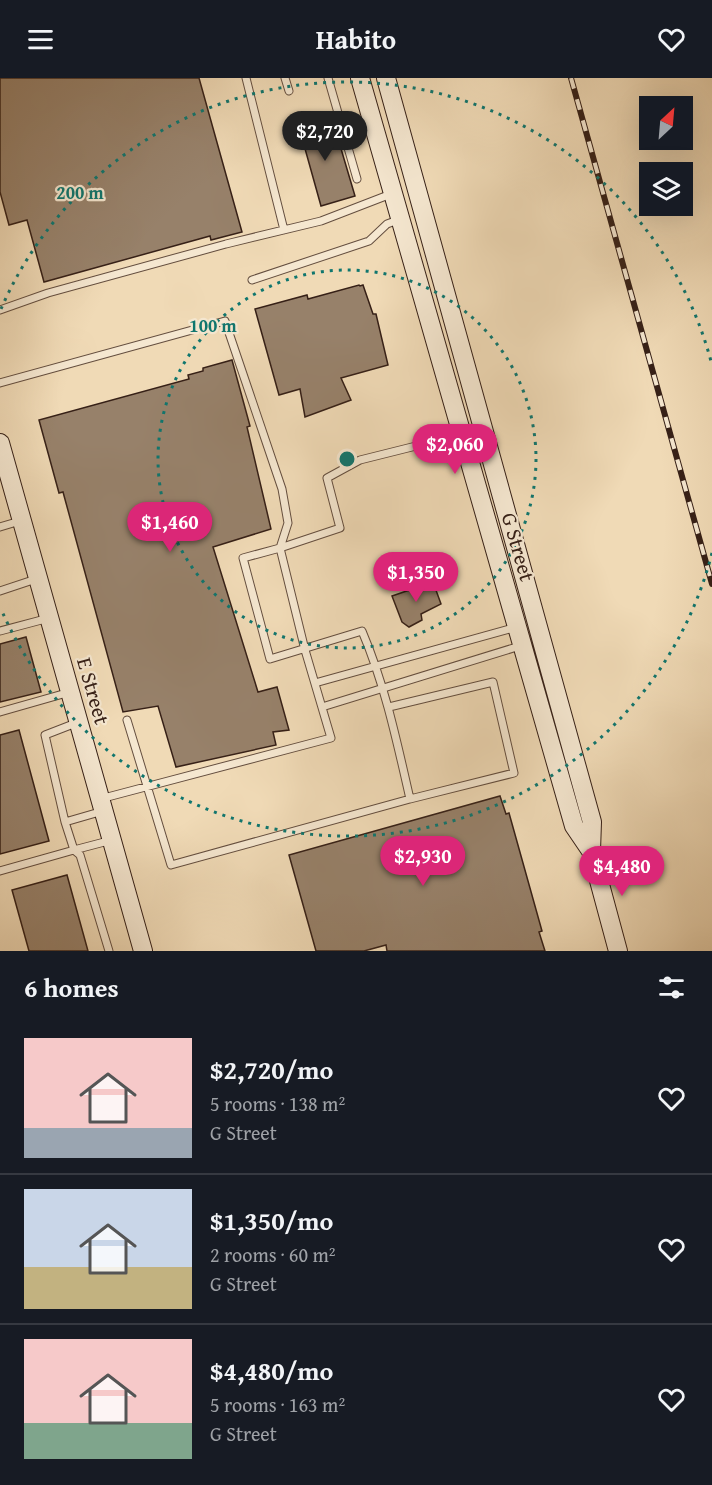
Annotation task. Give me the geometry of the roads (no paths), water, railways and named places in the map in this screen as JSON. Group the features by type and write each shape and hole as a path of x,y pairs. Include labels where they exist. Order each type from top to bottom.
{"street":[{"name":"G Street","path":"360,78 574,826 591,851"},
{"name":"G Street","path":"386,78 589,810 592,822 591,851 618,951"},
{"name":"E Street","path":"1,452 143,951"}],"lane":[{"path":"246,78 284,230"},
{"path":"285,78 289,92"},
{"path":"328,78 357,178"},
{"path":"0,310 48,293 217,246 321,221 393,194"},
{"path":"252,280 369,241 387,224 401,219"},
{"path":"0,383 225,321 282,489 288,523 280,548 305,650 331,738 148,786 65,822"},
{"path":"410,799 389,707 376,665 362,631 270,660 243,558 340,528 327,478 360,460 462,435"},
{"path":"0,527 22,520"},
{"path":"0,591 38,579"},
{"path":"0,631 49,618"},
{"path":"315,683 517,627"},
{"path":"322,707 522,646"},
{"path":"127,720 171,865 514,772 493,682 389,707"},
{"path":"0,712 70,692"},
{"path":"79,722 45,735 65,822 74,850 80,855 109,951"},
{"path":"0,871 112,840"}],"railway":[{"path":"571,78 712,584"}]}
